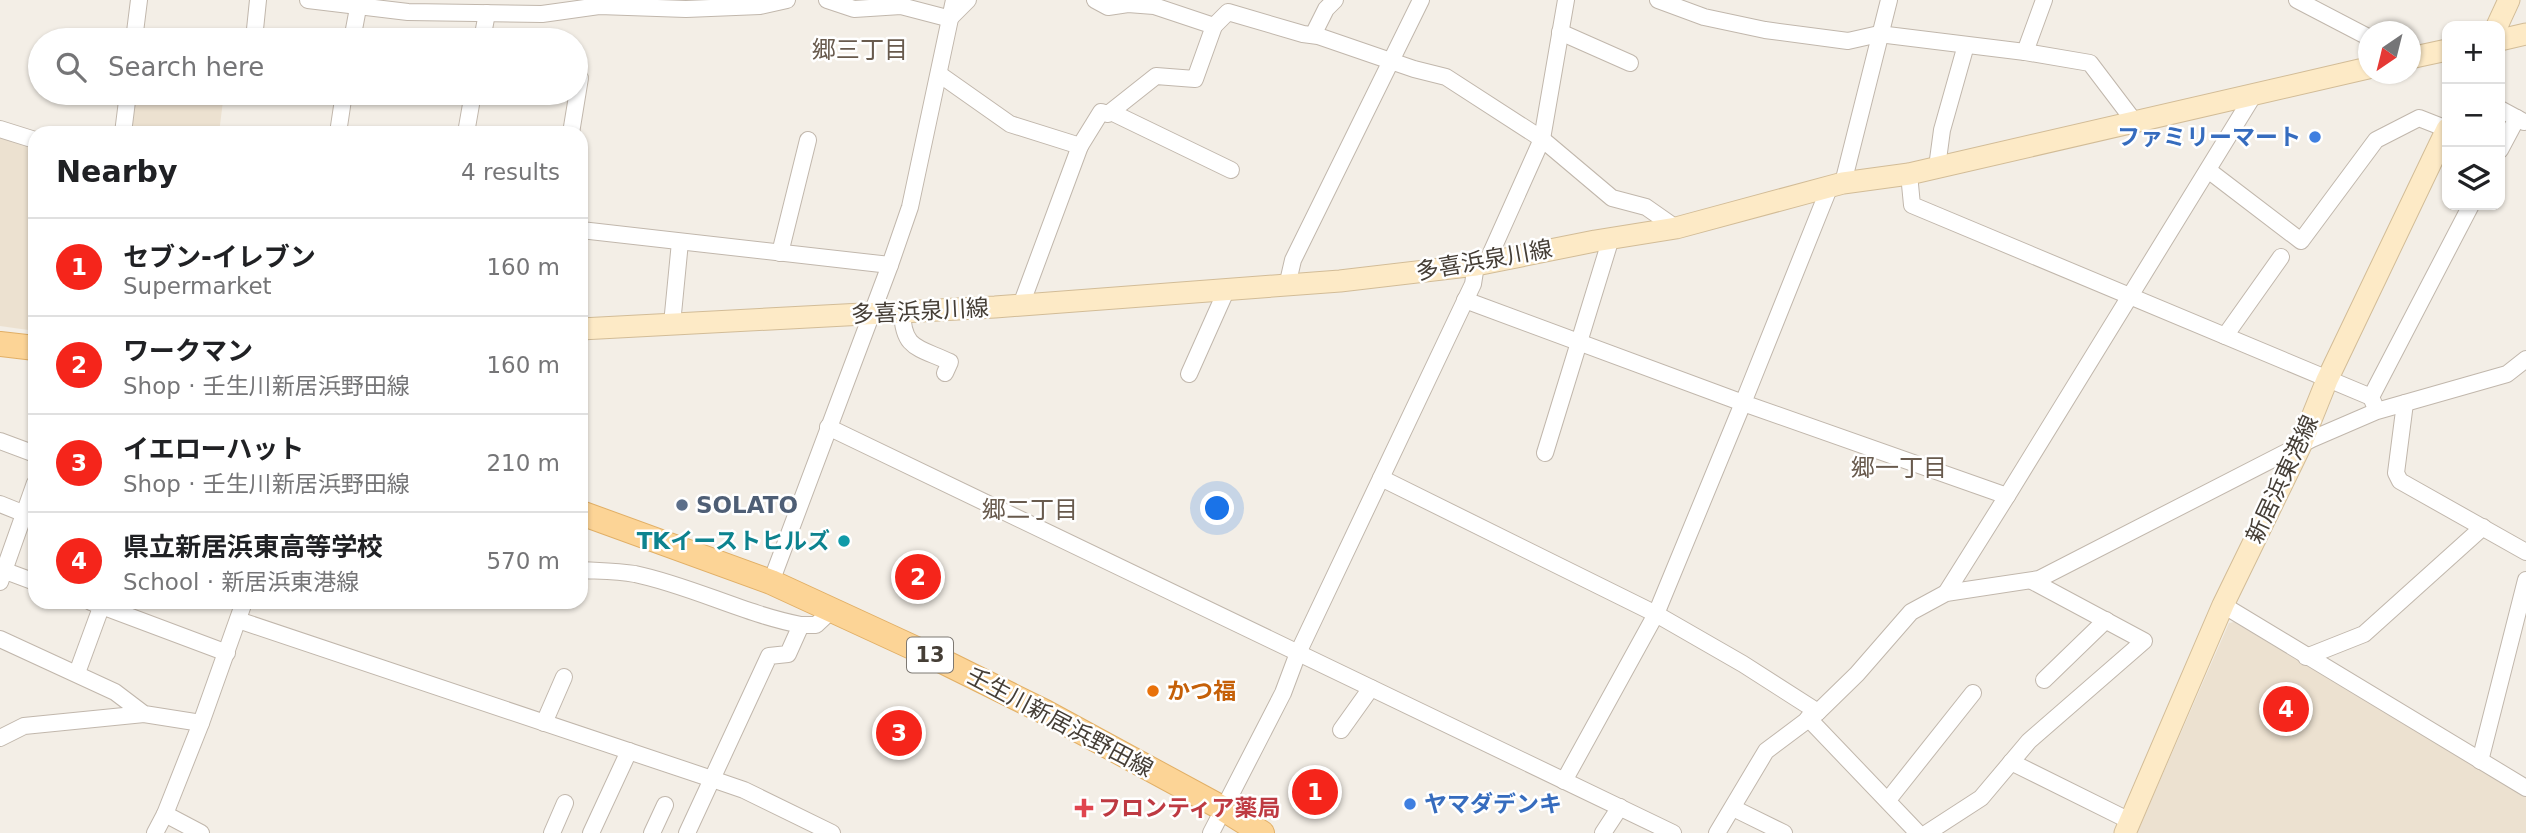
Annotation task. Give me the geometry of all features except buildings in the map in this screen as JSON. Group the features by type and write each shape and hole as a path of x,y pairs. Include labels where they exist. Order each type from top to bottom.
{"main road":[{"path":"2499,21 2509,0"},
{"path":"2505,39 2526,34"},
{"path":"2421,56 2442,51"},
{"name":"多喜浜泉川線","path":"588,329 1226,291 1481,264 1676,228 1837,185 1909,174 2358,70"},
{"name":"新居浜東港線","path":"2127,827 2223,605 2300,447 2327,380 2442,145"},
{"path":"0,344 28,347"},
{"name":"壬生川新居浜野田線","path":"588,516 771,583 832,610 1045,712 1222,808 1262,833"}],"street":[{"path":"135,28 138,0"},
{"path":"255,28 258,0"},
{"path":"308,0 358,8 461,7 487,13 542,14 573,5 640,4 686,9 760,6 785,0"},
{"path":"827,0 853,9 894,5 940,18 950,18 968,0"},
{"path":"771,583 871,312 891,265 910,206 954,0"},
{"path":"1095,0 1108,7 1128,4 1154,6 1214,26"},
{"path":"1313,35 1326,9 1335,0"},
{"path":"1287,286 1293,260 1421,0"},
{"path":"1211,833 1283,693 1298,653 1542,139 1566,0"},
{"path":"1658,0 1703,17 1765,30 1847,41 1879,34 2090,63 2134,121"},
{"path":"1564,780 1656,614 1837,185 1889,0"},
{"path":"2025,52 2044,0"},
{"path":"2297,0 2358,32"},
{"path":"354,28 358,8"},
{"path":"1021,305 1080,146 1101,112 1108,114 1156,76 1195,79 1214,26 1228,12 1313,35 1446,77 1542,139 1612,198 1646,207 1676,228"},
{"path":"484,28 487,13"},
{"path":"1560,32 1630,64"},
{"path":"1937,167 1942,130 1966,45"},
{"path":"939,74 1010,124 1080,146"},
{"path":"1946,593 2253,96"},
{"path":"124,126 126,105"},
{"path":"339,126 342,105"},
{"path":"467,126 471,105"},
{"path":"571,126 575,105"},
{"path":"1111,111 1231,170"},
{"path":"2502,147 2521,120 2505,112"},
{"path":"2208,170 2301,241 2376,140 2419,118 2442,137"},
{"path":"0,130 28,138"},
{"path":"780,253 808,140"},
{"path":"1909,174 1912,205 2225,336 2327,380 2374,404 2405,404 2507,374 2526,359"},
{"path":"1717,833 1766,751 1813,715 1857,674 1911,612 1946,593 2039,579 2300,447 2374,404 2469,210"},
{"path":"588,231 891,265"},
{"path":"1545,453 1611,238"},
{"path":"672,324 680,242"},
{"path":"2225,336 2281,257"},
{"path":"1189,374 1226,291"},
{"path":"1465,300 1743,403 2007,496"},
{"path":"902,311 902,330 906,339 911,344 950,362 945,373"},
{"path":"2405,404 2396,473 2400,481 2526,552"},
{"path":"828,427 1674,833"},
{"path":"0,441 28,451"},
{"path":"1381,478 1656,614 1743,664 1813,715 1918,833"},
{"path":"0,505 28,516"},
{"path":"28,518 1,574 28,580"},
{"path":"2306,656 2364,634 2483,527"},
{"path":"588,570 624,572 648,577 758,614 801,625 816,625 832,610"},
{"path":"2480,761 2526,580"},
{"path":"1927,833 1981,798 2029,741 2144,641 2032,581"},
{"path":"2223,605 2526,788"},
{"path":"77,673 97,609"},
{"path":"114,609 227,653"},
{"path":"155,833 201,723 242,609"},
{"path":"238,620 744,789 832,833"},
{"path":"2044,680 2106,620"},
{"path":"687,833 768,656 788,654 801,625"},
{"path":"0,639 115,692 144,714"},
{"path":"544,723 564,677"},
{"path":"1341,730 1371,688"},
{"path":"1888,800 1973,693"},
{"path":"0,738 23,726 144,714 201,723"},
{"path":"591,833 629,751"},
{"path":"2011,762 2127,827"},
{"path":"552,833 565,803"},
{"path":"652,833 665,805"},
{"path":"1603,833 1620,807"},
{"path":"1733,808 1784,833"},
{"path":"165,814 201,833"}],"shaded area":[{"path":"130,105 222,105 220,126 128,126"},
{"path":"0,133 28,141 28,330 0,326"},
{"path":"2234,622 2526,796 2526,833 2137,833 2229,623"}],"place":[{"name":"ファミリーマート","path":"2315,137"},
{"name":"SOLATO","path":"682,505"},
{"name":"TKイーストヒルズ","path":"844,541"},
{"name":"ワークマン","path":"918,577"},
{"name":"かつ福","path":"1153,691"},
{"name":"県立新居浜東高等学校","path":"2286,709"},
{"name":"イエローハット","path":"899,733"},
{"name":"セブン-イレブン","path":"1315,792"},
{"name":"ヤマダデンキ","path":"1410,804"},
{"name":"フロンティア薬局","path":"1084,808"}],"district":[{"name":"郷三丁目","path":"860,50"},
{"name":"郷一丁目","path":"1899,468"},
{"name":"郷二丁目","path":"1030,510"}]}
